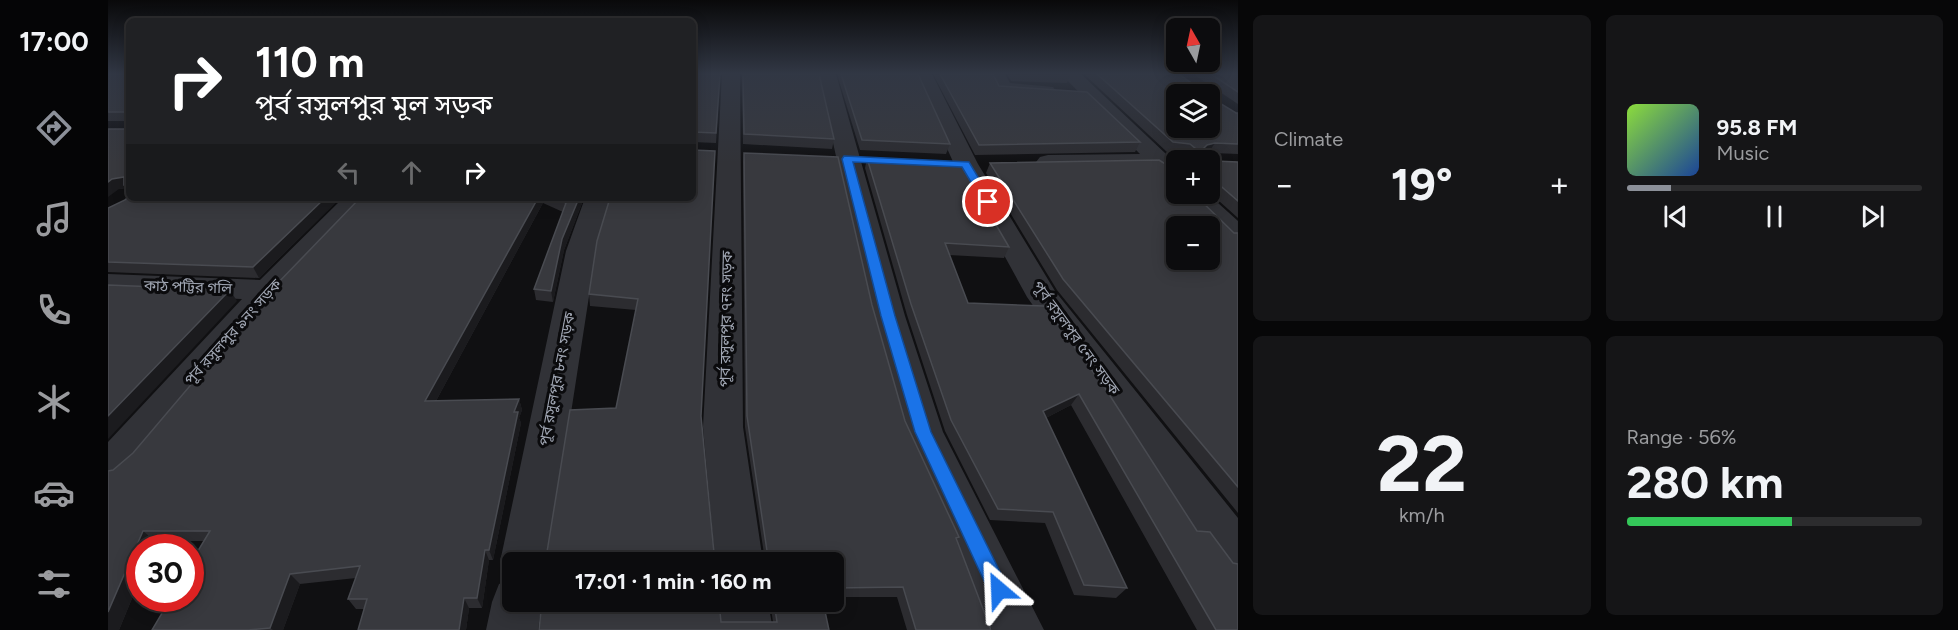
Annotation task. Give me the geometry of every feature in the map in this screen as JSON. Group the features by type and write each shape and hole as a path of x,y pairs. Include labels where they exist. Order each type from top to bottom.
{"street":[{"name":"পূর্ব রসুলপুর ৭নং সড়ক","path":"730,103 723,427 738,552"},
{"path":"834,103 888,316 923,432 1018,630"},
{"name":"পূর্ব রসুলপুর ৫নং সড়ক","path":"938,103 967,163 1043,297 1238,555"},
{"path":"1101,103 1166,159"},
{"path":"1025,163 1166,160"},
{"name":"পূর্ব রসুলপুর ৯নং সড়ক","path":"108,466 127,451 268,290 355,201"},
{"name":"পূর্ব রসুলপুর ৮নং সড়ক","path":"526,552 581,250 596,201"},
{"path":"1204,204 1238,236"},
{"name":"কাঠ পট্টির গলি","path":"108,284 268,290"},
{"path":"512,630 515,612"},
{"path":"744,612 747,630"}],"building":[{"path":"108,103 126,103 126,185 124,185 124,177 108,182 108,129 125,129 125,112 108,112"},
{"path":"696,103 718,103 716,133 696,132"},
{"path":"743,103 826,103 834,139 744,134"},
{"path":"850,103 931,103 950,144 862,140"},
{"path":"956,103 1099,103 1140,142 979,145"},
{"path":"1130,103 1166,103 1166,136"},
{"path":"1220,103 1238,113 1238,144 1215,143 1207,145 1202,150 1190,144 1173,142 1169,138 1220,138"},
{"path":"696,150 715,151 701,416 714,552 547,552 570,410 616,408 638,299 589,294 597,241 609,201 696,201"},
{"path":"744,153 838,157 872,305 905,421 959,537 956,538 991,630 916,630 903,587 844,588 844,552 766,552 747,416"},
{"path":"867,158 960,163 1009,247 945,243 968,303 1044,306 1105,388 1197,531 1210,532 1233,563 1238,564 1238,630 1216,630 1079,394 1043,411 1127,588 1084,585 1053,512 998,509 951,420 911,304"},
{"path":"1159,160 1166,164 1166,204 1204,204 1217,216 1166,216 1166,270 1220,270 1220,219 1234,233 1238,233 1238,487 1063,279 990,163"},
{"path":"1220,161 1238,162 1238,201 1220,185"},
{"path":"125,200 322,201 253,267 108,262 108,208"},
{"path":"357,201 536,201 425,401 519,399 514,412 518,412 489,550 485,550 477,598 464,598 459,630 358,630 367,599 348,599 360,566 290,574 270,628 152,630 163,612 204,612 204,541 210,531 143,531 142,534 126,534 126,570 108,612 108,471 113,470 133,453 274,287"},
{"path":"561,201 578,201 562,239 551,291 534,289 566,203"},
{"path":"108,285 230,290 108,416"},
{"path":"541,612 720,612 721,622 777,622 776,612 825,612 829,630 539,630"}],"route":[{"path":"988,202 966,164 847,159 888,316 923,432 999,590"}]}
